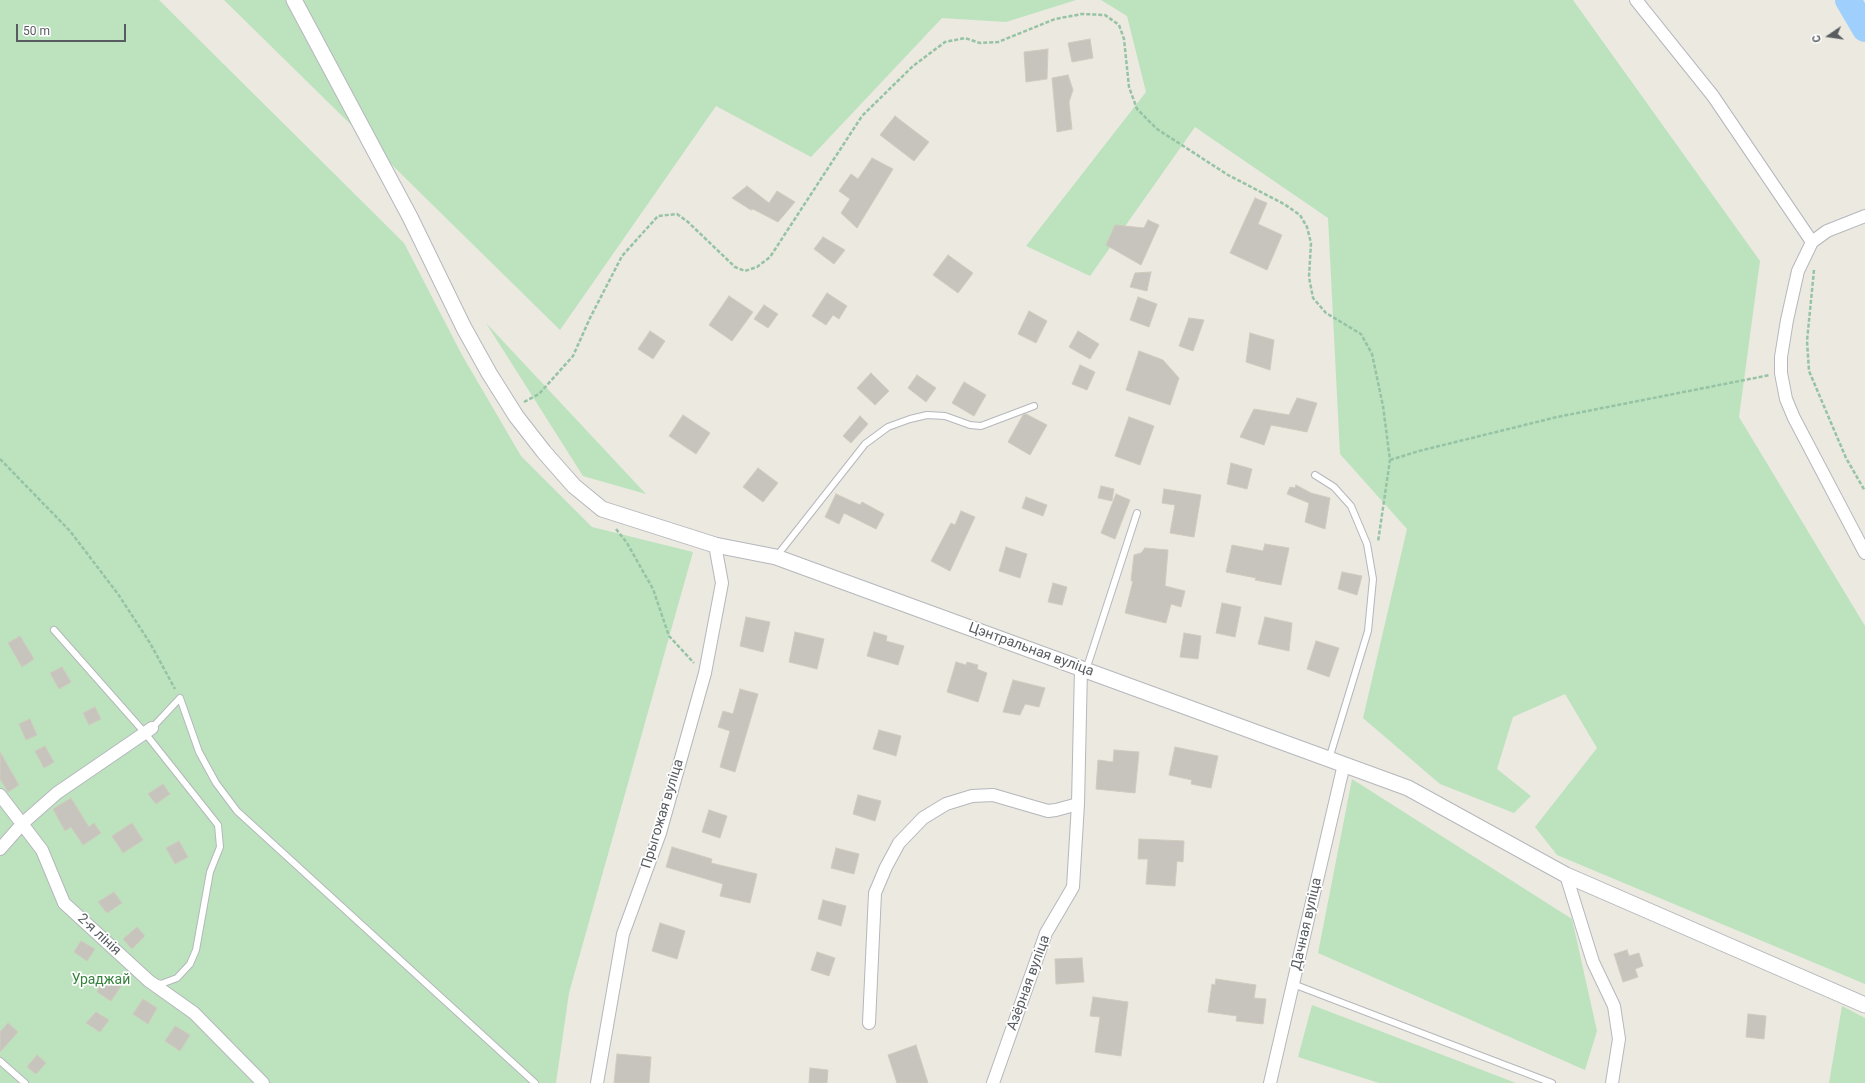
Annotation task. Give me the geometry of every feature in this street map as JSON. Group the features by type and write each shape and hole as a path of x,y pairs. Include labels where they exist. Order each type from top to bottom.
{"street":[{"path":"294,0 410,217 464,328 512,409 544,452 574,486 602,509"},
{"path":"1636,0 1713,96 1812,242"},
{"path":"1865,216 1827,230 1812,242 1798,271 1787,320 1781,357 1781,373 1786,399 1794,418 1865,553"},
{"name":"Цэнтральная вуліца","path":"602,509 716,545 776,557 1408,788 1566,875 1865,1005"},
{"name":"Прыгожая вуліца","path":"597,1083 624,934 660,833 705,673 722,583 716,545"},
{"path":"869,1023 875,893 886,866 899,843 923,818 946,804 972,796 993,795 1048,811 1078,804 1083,669"},
{"path":"0,849 23,823 57,793 149,730"},
{"name":"Дачная вуліца","path":"1270,1083 1344,764"},
{"name":"2-я лінія","path":"0,795 23,823 42,850 64,903 149,981 194,1013 263,1083"},
{"name":"Азёрная вуліца","path":"993,1083 1046,933 1073,887 1078,804"},
{"path":"1566,875 1594,962 1614,1006 1619,1039 1612,1083"}],"lane":[{"path":"776,557 865,444 888,428 910,419 927,415 945,416 970,425 981,426 1034,406"},
{"path":"1315,475 1334,487 1351,506 1367,544 1373,579 1368,631 1329,758"},
{"path":"1083,669 1137,513"},
{"path":"54,630 149,730 218,825 220,847 210,872 196,950 190,964 177,978 161,984 149,981"},
{"path":"149,730 180,698 199,752 216,783 237,811 534,1083"},
{"path":"1293,984 1552,1083"},
{"path":"0,1061 25,1083"}],"path":[{"path":"512,409 538,394 573,356 590,318 622,256 658,216 677,214 688,222 735,267 745,271 757,267 770,257 862,116 913,66 945,42 965,38 980,43 998,42 1056,19 1082,14 1105,15 1119,25 1124,39 1129,87 1137,109 1157,129 1222,171 1300,214 1307,227 1312,243 1309,277 1313,298 1326,313 1361,334 1372,354 1383,406 1390,460 1377,548"},
{"path":"1815,266 1807,341 1809,371 1846,458 1865,491"},
{"path":"1390,460 1419,451 1558,417 1781,373"},
{"path":"0,459 70,531 118,594 150,643 180,698"},
{"path":"602,509 627,543 653,589 669,636 705,673"}],"green space":[{"name":"Ураджай","path":"0,0 159,0 404,243 462,355 521,456 592,527 693,552 569,993 556,1083 0,1083"},
{"path":"224,0 1076,0 1006,22 942,18 811,157 716,106 560,330"},
{"path":"1101,0 1573,0 1760,261 1739,417 1865,626 1865,984 1557,855 1535,827 1597,748 1565,694 1513,717 1497,769 1531,796 1514,813 1440,784 1363,718 1407,529 1340,454 1328,218 1195,127 1090,276 1026,246 1146,92 1127,16"},
{"path":"486,323 646,494 583,476"},
{"path":"1352,779 1572,919 1597,1031 1585,1070 1318,953"},
{"path":"1312,1005 1516,1083 1379,1083 1298,1057"},
{"path":"1842,1006 1865,1018 1865,1083 1829,1083"}],"building":[{"path":"1090,39 1093,58 1072,62 1068,43"},
{"path":"1048,49 1047,79 1026,82 1024,52"},
{"path":"1068,75 1073,90 1069,102 1072,129 1057,132 1052,78"},
{"path":"895,116 929,142 914,161 880,135"},
{"path":"872,158 893,169 857,228 841,213 850,199 839,191 851,174 858,179"},
{"path":"747,186 769,203 777,191 795,202 778,222 753,209 751,210 732,198"},
{"path":"1255,198 1267,203 1258,224 1282,235 1267,270 1230,253"},
{"path":"1148,220 1159,225 1141,265 1106,245 1115,225 1144,228"},
{"path":"823,237 845,250 834,264 814,249"},
{"path":"948,255 973,273 958,293 933,275"},
{"path":"1151,272 1147,291 1130,287 1135,273"},
{"path":"827,293 847,306 839,319 833,315 826,325 812,316"},
{"path":"729,296 753,312 732,341 709,325"},
{"path":"1138,297 1157,304 1149,327 1130,320"},
{"path":"764,305 778,314 768,328 754,319"},
{"path":"1029,311 1047,321 1036,343 1018,334"},
{"path":"1189,318 1204,320 1193,351 1179,346"},
{"path":"650,331 665,341 653,359 638,349"},
{"path":"1078,331 1099,344 1090,359 1069,347"},
{"path":"1250,333 1274,340 1270,370 1246,362"},
{"path":"1139,351 1163,360 1179,378 1170,405 1126,390"},
{"path":"1080,365 1095,372 1087,390 1072,384"},
{"path":"871,373 889,391 875,405 857,388"},
{"path":"917,375 936,388 926,402 908,388"},
{"path":"964,382 986,395 974,416 952,403"},
{"path":"1297,398 1317,403 1307,432 1271,425 1264,445 1240,437 1254,409 1289,415"},
{"path":"1026,414 1047,425 1030,455 1008,442 1023,415"},
{"path":"683,415 710,433 696,454 669,436"},
{"path":"860,416 868,424 851,443 843,436"},
{"path":"1129,417 1154,426 1140,465 1115,456"},
{"path":"1231,463 1252,469 1247,489 1227,484"},
{"path":"758,468 778,483 763,502 743,487"},
{"path":"1296,485 1311,493 1330,498 1325,529 1305,522 1309,503 1287,494 1290,487 1295,488"},
{"path":"1101,486 1114,489 1112,501 1098,498"},
{"path":"1164,489 1201,495 1194,537 1170,533 1175,505 1162,503"},
{"path":"836,494 860,505 862,502 884,514 876,529 844,513 839,524 825,517"},
{"path":"1116,494 1130,500 1115,539 1101,533"},
{"path":"1026,497 1047,505 1043,516 1022,508"},
{"path":"961,511 975,517 950,571 931,561 951,523 955,525"},
{"path":"1265,544 1289,548 1281,585 1226,572 1232,545 1263,551"},
{"path":"1006,547 1027,554 1020,578 999,571"},
{"path":"1145,548 1168,550 1165,586 1185,591 1181,607 1171,604 1166,623 1125,613 1133,581 1131,581 1134,555 1141,553"},
{"path":"1342,572 1362,576 1357,595 1338,589"},
{"path":"1053,583 1067,587 1062,605 1048,602"},
{"path":"1222,603 1241,607 1235,637 1216,633"},
{"path":"746,617 770,622 763,652 740,646"},
{"path":"1265,617 1292,623 1289,651 1258,644"},
{"path":"795,632 824,639 817,669 789,662"},
{"path":"874,632 887,636 886,641 904,646 898,665 867,656"},
{"path":"1184,633 1201,636 1198,659 1180,657"},
{"path":"20,636 34,659 22,667 8,643"},
{"path":"1316,641 1339,648 1329,677 1307,669"},
{"path":"956,662 966,665 967,662 978,665 977,669 987,673 978,702 947,692"},
{"path":"62,667 71,682 59,689 50,673"},
{"path":"1013,680 1045,688 1039,707 1025,704 1020,715 1003,712"},
{"path":"740,689 758,694 735,772 720,767 730,731 718,727 723,711 733,714"},
{"path":"95,707 101,719 89,725 83,713"},
{"path":"30,719 37,735 26,740 19,724"},
{"path":"879,730 901,736 896,756 873,749"},
{"path":"45,746 54,762 44,768 35,751"},
{"path":"1175,747 1218,756 1211,788 1191,784 1192,780 1169,775"},
{"path":"1114,750 1139,752 1135,793 1096,789 1098,760 1113,762"},
{"path":"0,752 19,785 8,792 0,779"},
{"path":"163,784 170,794 156,804 148,794"},
{"path":"858,795 881,801 875,821 853,814"},
{"path":"71,798 89,827 94,823 101,833 83,845 71,827 65,831 53,809"},
{"path":"709,810 727,816 720,838 702,832"},
{"path":"132,823 143,840 123,853 112,836"},
{"path":"1139,839 1184,841 1183,862 1177,861 1175,886 1146,884 1148,859 1138,859"},
{"path":"179,841 188,857 175,864 166,848"},
{"path":"672,847 712,859 711,863 757,874 750,903 720,896 723,884 666,867"},
{"path":"836,848 859,854 854,874 831,868"},
{"path":"114,892 122,903 107,913 98,902"},
{"path":"823,900 846,906 841,926 818,919"},
{"path":"660,923 685,931 677,959 652,951"},
{"path":"137,927 145,936 132,949 123,939"},
{"path":"81,941 95,949 87,961 74,952"},
{"path":"1627,950 1629,956 1639,953 1643,966 1635,969 1638,977 1623,982 1614,954"},
{"path":"817,952 835,958 829,976 811,970"},
{"path":"1082,958 1084,982 1056,984 1055,959"},
{"path":"106,976 121,986 111,1001 97,992"},
{"path":"1216,979 1256,985 1254,998 1266,999 1263,1024 1236,1021 1237,1016 1208,1012 1212,984 1215,985"},
{"path":"1093,997 1128,1002 1121,1056 1095,1052 1100,1017 1090,1016"},
{"path":"143,999 157,1008 148,1024 133,1014"},
{"path":"96,1012 109,1020 100,1032 86,1023"},
{"path":"1748,1014 1766,1016 1764,1039 1746,1037"},
{"path":"8,1023 18,1032 0,1052 0,1032"},
{"path":"175,1026 190,1035 180,1051 165,1041"},
{"path":"916,1045 928,1083 897,1083 888,1055"},
{"path":"617,1054 651,1057 649,1083 614,1083"},
{"path":"37,1055 46,1063 36,1074 27,1067"},
{"path":"810,1068 828,1070 827,1083 809,1083"}],"waterway":[{"path":"1848,0 1865,29"}]}
